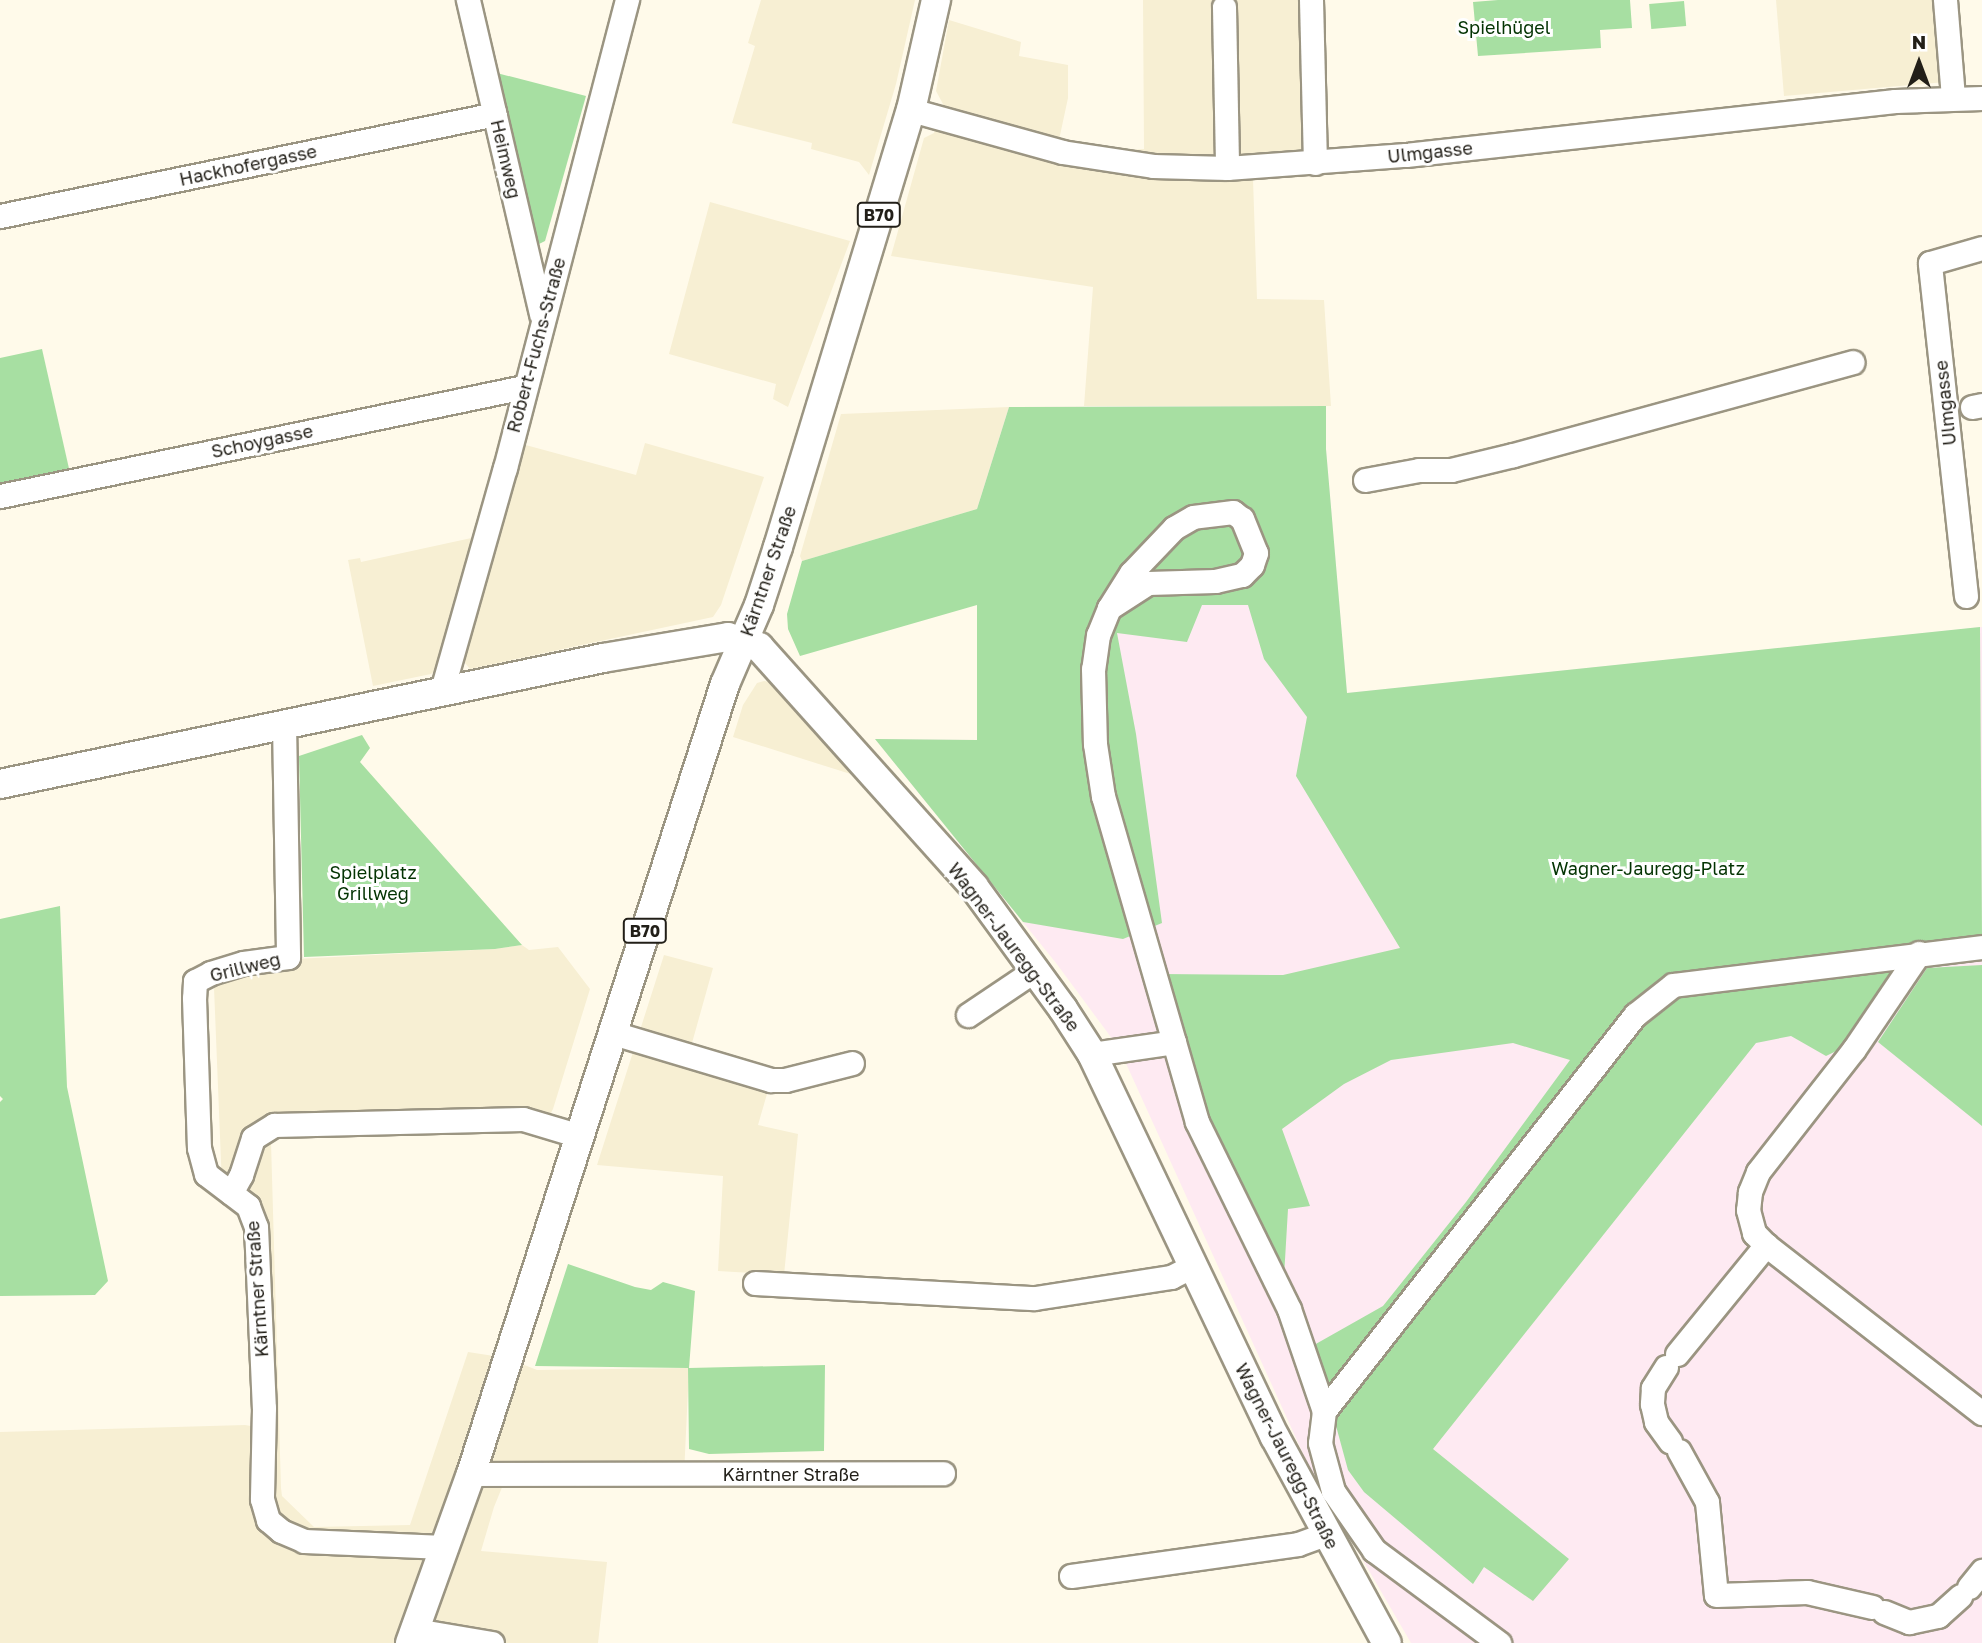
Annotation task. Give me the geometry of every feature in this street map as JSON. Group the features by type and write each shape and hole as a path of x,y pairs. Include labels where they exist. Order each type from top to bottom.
{"main road":[{"name":"Kärntner Straße","path":"413,1637 471,1474 725,684 744,643 778,547 911,110 936,0"},
{"path":"0,783 442,690 728,637 744,643"},
{"name":"Wagner-Jauregg-Straße","path":"744,643 759,647 774,661 871,769 974,887 1034,970 1106,1051 1193,1266 1275,1437 1387,1643"}],"street":[{"name":"Heimweg","path":"468,0 542,319"},
{"name":"Robert-Fuchs-Straße","path":"442,690 627,0"},
{"path":"1311,0 1315,163"},
{"path":"1945,0 1953,97"},
{"path":"1223,7 1227,168"},
{"name":"Ulmgasse","path":"911,110 1062,152 1153,166 1227,168 1315,163 1953,97 1982,98"},
{"name":"Hackhofergasse","path":"0,216 495,114"},
{"name":"Ulmgasse","path":"1966,596 1930,263 1982,248"},
{"path":"1365,480 1419,470 1451,470 1853,362"},
{"name":"Schoygasse","path":"0,496 524,387"},
{"path":"1108,608 1148,583 1215,581 1242,575 1252,565 1256,553 1242,519 1233,512 1193,517 1174,528 1131,573 1108,608 1098,635 1093,669 1094,744 1103,796 1198,1122 1289,1309 1324,1411 1320,1443 1334,1491 1374,1549 1500,1643"},
{"name":"Grillweg","path":"230,1193 206,1174 200,1148 195,981 243,963 288,957 284,723"},
{"path":"1324,1411 1634,1015 1673,985 1982,947"},
{"path":"1919,953 1854,1049 1758,1172 1749,1192 1748,1210 1754,1233 1766,1245 1982,1413"},
{"path":"968,1015 1034,970"},
{"path":"613,1033 771,1080 785,1080 852,1063"},
{"path":"1106,1051 1174,1042"},
{"path":"230,1193 241,1175 253,1138 274,1125 523,1119 580,1136"},
{"name":"Kärntner Straße","path":"230,1193 248,1206 256,1227 264,1408 262,1499 268,1520 293,1538 313,1542 444,1547"},
{"path":"1766,1245 1672,1360 1653,1388 1652,1404 1656,1422 1674,1446 1707,1502 1716,1595 1807,1592 1878,1609 1909,1622 1938,1616 1970,1585"},
{"path":"755,1283 1035,1298 1171,1277 1193,1266"},
{"name":"Kärntner Straße","path":"471,1474 943,1473"},
{"path":"1071,1576 1298,1544 1326,1534"},
{"path":"413,1637 492,1643"}],"shaded area":[{"path":"761,0 915,0 896,84 869,175 859,162 811,149 812,143 732,123 755,46 748,43"},
{"path":"1143,0 1308,0 1308,176 1253,179 1257,299 1324,300 1331,406 1084,406 1093,287 891,256 924,138 934,133 943,104 936,91 949,20 1021,42 1019,56 1068,65 1068,98 1059,140 1130,150 1144,149"},
{"path":"1776,0 1951,0 1957,81 1784,96"},
{"path":"710,202 850,241 788,407 773,399 776,384 669,354"},
{"path":"1326,406 1326,449 1347,693 1982,627 1982,1643 1411,1643 1310,1469 1119,1048 1056,963 875,739 977,740 977,509 1009,407"},
{"path":"1009,407 977,509 802,561 800,556 841,414"},
{"path":"645,443 764,477 721,605 713,617 470,669 461,658 522,444 636,475"},
{"path":"476,537 439,668 431,674 373,686 348,560 360,558 361,562"},
{"path":"770,682 795,707 857,776 733,737 743,705 757,683"},
{"path":"522,945 529,950 558,947 590,989 553,1109 540,1134 524,1128 281,1134 271,1142 281,1488 282,1496 314,1527 410,1525 468,1352 507,1358 537,1370 689,1368 684,1475 503,1485 494,1507 481,1551 607,1562 598,1643 0,1643 0,1432 245,1425 262,1428 256,1227 222,1186 213,963 495,949"},
{"path":"664,955 713,968 692,1043 771,1080 758,1125 798,1134 784,1275 718,1271 723,1176 597,1165"}],"green space":[{"name":"Spielhügel","path":"1630,0 1632,28 1600,30 1601,48 1478,56 1473,2"},
{"path":"1684,1 1686,26 1651,29 1649,4"},
{"path":"493,72 586,96 545,241 539,244 534,243"},
{"path":"42,349 70,473 0,487 0,358"},
{"name":"Wagner-Jauregg-Platz","path":"1326,406 1326,449 1347,693 1980,627 1982,938 1919,953 1874,1033 1826,1056 1791,1036 1756,1043 1433,1449 1569,1559 1533,1601 1484,1567 1473,1584 1364,1492 1348,1470 1314,1345 1383,1306 1466,1202 1570,1060 1513,1043 1391,1060 1344,1084 1282,1129 1310,1206 1288,1209 1284,1277 1215,1139 1160,974 1283,975 1400,948 1296,776 1307,717 1264,659 1248,605 1202,605 1187,642 1117,633 1136,734 1162,923 1123,939 1023,922 875,739 977,740 977,605 800,656 788,629 787,614 802,561 977,509 1009,407"},
{"name":"Spielplatz Grillweg","path":"362,735 370,748 360,762 522,945 495,949 304,957 299,756"},
{"path":"60,906 67,1087 108,1281 95,1295 0,1296 0,1102 3,1099 0,1096 0,919"},
{"path":"1982,965 1982,1126 1878,1042 1927,968"},
{"path":"568,1264 635,1287 651,1290 663,1282 695,1291 689,1368 825,1365 824,1451 709,1454 689,1449 688,1368 535,1366"}]}
